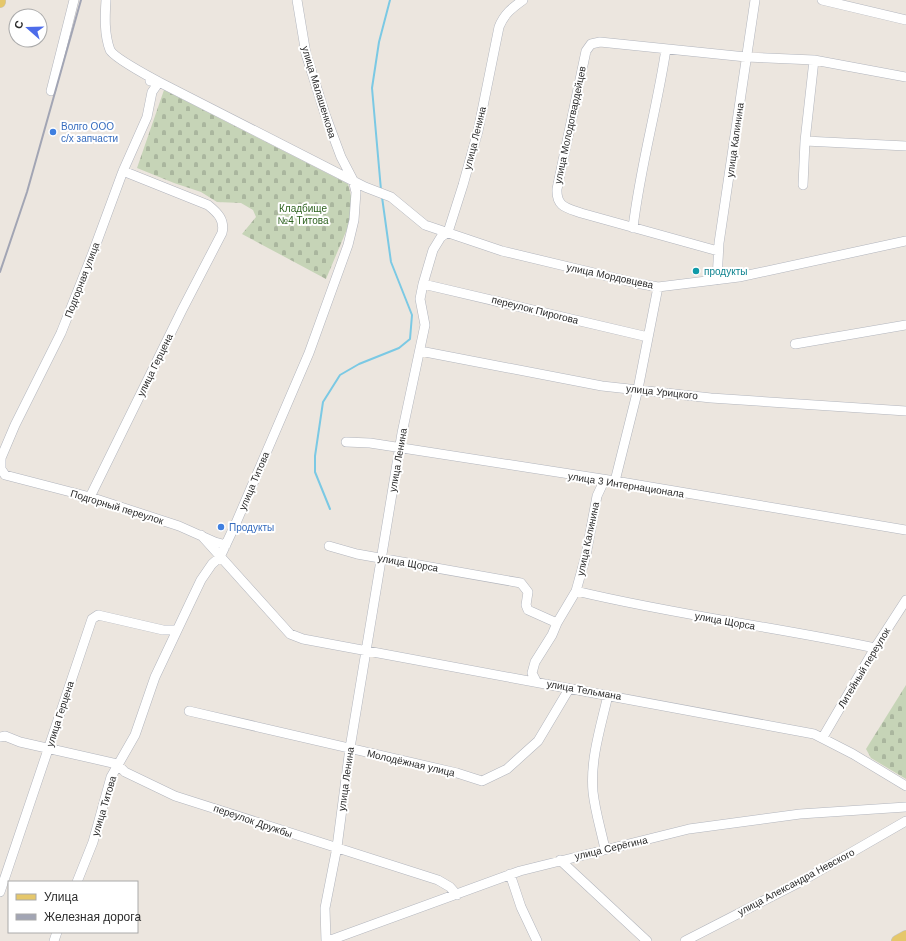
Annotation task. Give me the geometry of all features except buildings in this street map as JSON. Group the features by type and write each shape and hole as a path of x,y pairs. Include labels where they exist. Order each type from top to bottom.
{"main road":[{"path":"897,941 906,936"}],"street":[{"path":"51,91 74,0"},
{"path":"106,0 105,27 111,51 126,62 155,82 353,180"},
{"name":"улица Малашенкова","path":"297,0 306,54 325,114 341,157 353,180"},
{"name":"улица Ленина","path":"327,941 325,908 336,847 350,748 400,448 411,387 425,325 420,299 423,284 434,250 441,237 448,232 478,131 499,27 504,16 523,0"},
{"name":"улица Калинина","path":"717,280 718,251 755,0"},
{"path":"822,0 906,20"},
{"name":"улица Молодогвардейцев","path":"718,251 562,207 558,202 557,190 586,50 591,44 600,42 746,57 814,60 906,77"},
{"path":"633,228 637,194 660,88 666,49"},
{"path":"803,185 805,141 814,60"},
{"name":"Подгорная улица","path":"5,475 1,469 1,458 15,425 62,333 123,171 147,117 155,82"},
{"path":"805,141 906,146"},
{"name":"улица Герцена","path":"90,497 182,310 222,233 224,225 217,212 208,205 123,171"},
{"name":"улица Мордовцева","path":"353,180 386,194 425,224 502,251 575,270 658,286 717,280 906,240"},
{"name":"улица Титова","path":"77,881 93,842 111,777 135,735 155,677 201,580 212,564 220,557 226,545 309,353 332,293 348,245 354,220 356,192 353,180"},
{"path":"356,192 359,189 369,188"},
{"name":"переулок Пирогова","path":"423,284 648,337"},
{"path":"615,481 638,389 658,286"},
{"path":"795,344 906,325"},
{"name":"улица Урицкого","path":"420,351 602,386 711,398 901,412"},
{"path":"901,412 906,417"},
{"name":"улица 3 Интернационала","path":"346,442 400,448 604,481 615,481 906,530"},
{"name":"Подгорный переулок","path":"5,475 90,497 226,545"},
{"name":"улица Калинина","path":"536,681 532,673 535,662 576,591 586,555 597,496 604,481"},
{"name":"улица Тельмана","path":"201,535 290,634 303,639 791,729 823,738 906,786"},
{"name":"улица Щорса","path":"329,546 381,559 521,583 528,592 526,605 528,610 557,623"},
{"name":"улица Щорса","path":"576,591 630,604 816,636 875,648"},
{"name":"Литейный переулок","path":"823,738 875,648 906,600"},
{"name":"улица Герцена","path":"0,892 92,619 98,615 163,630 177,630"},
{"name":"Молодёжная улица","path":"189,711 456,773 482,781 507,769 538,741 570,689"},
{"path":"605,849 593,792 593,766 597,741 608,695"},
{"path":"0,737 5,736 20,742 49,747"},
{"name":"переулок Дружбы","path":"49,747 118,764 125,772 175,796 438,880 450,887 457,895"},
{"name":"улица Серёгина","path":"327,941 457,895 510,874 605,849 703,827 800,814 906,808"},
{"name":"улица Александра Невского","path":"685,941 800,882 906,821"},
{"path":"560,860 647,941"},
{"path":"510,874 521,907 537,941"}],"green space":[{"name":"Кладбище №4 Титова","path":"164,90 348,184 352,200 350,222 326,279 242,234 256,217 253,210 241,203 217,202 201,192 137,168"},
{"path":"906,685 906,779 871,758 866,749"}],"waterway":[{"path":"381,190 372,88 379,42 390,0"},
{"path":"330,509 315,472 315,456 323,402 340,375 359,364 399,348 410,339 412,315 391,262 382,197"}],"railway":[{"path":"0,272 27,192 81,0"}],"place":[{"name":"Волго ООО с/х запчасти","path":"53,132"},
{"name":"продукты","path":"696,271"},
{"name":"Продукты","path":"221,527"}]}
